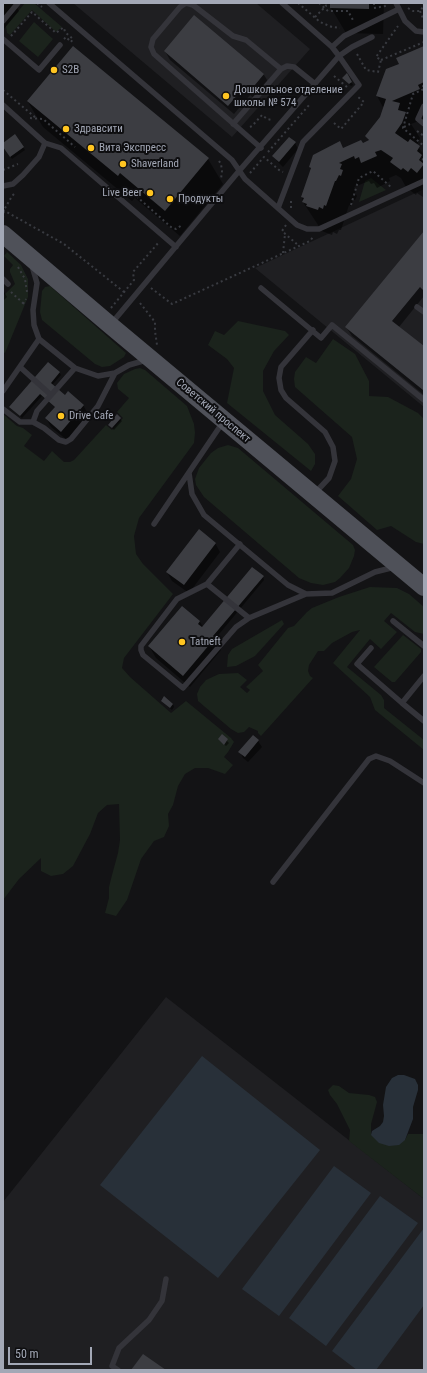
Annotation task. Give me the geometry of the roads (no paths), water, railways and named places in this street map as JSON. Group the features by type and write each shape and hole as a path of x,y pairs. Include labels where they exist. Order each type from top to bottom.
{"main road":[{"name":"Советский проспект","path":"5,238 18,256 104,320 157,355 225,420 424,587"}],"lane":[{"path":"3,21 18,3"},
{"path":"49,3 232,160 245,179 297,225 307,228 320,229 424,180"},
{"path":"261,148 154,54 151,47 152,39 180,7 186,3 193,5 233,36 246,40 281,69"},
{"path":"278,208 303,142 358,85 332,47 282,3"},
{"path":"396,3 405,21 416,31 424,32"},
{"path":"332,47 344,36 399,9"},
{"path":"104,320 176,247 239,171 261,148 339,56 352,47 372,37"},
{"path":"3,39 39,70 62,42"},
{"path":"233,124 281,69 287,66 294,67 316,84"},
{"path":"3,105 45,143 61,148 176,247"},
{"path":"424,106 418,119 424,124"},
{"path":"3,186 13,184 23,175 39,157 45,143"},
{"path":"18,256 28,257 37,283 33,310 34,324 39,339 75,368 98,376 115,373 129,365 157,355"},
{"path":"3,279 8,284"},
{"path":"262,288 321,338 332,325 424,400"},
{"path":"416,306 424,312"},
{"path":"313,330 281,367 279,378 281,390 286,398 325,432 333,446 335,461 329,478 314,494"},
{"path":"3,391 39,339"},
{"path":"20,367 51,395"},
{"path":"33,422 37,411 75,368"},
{"path":"3,409 20,422 33,422 44,428 59,440 66,442 72,439 98,406 115,373"},
{"path":"154,524 225,420"},
{"path":"189,473 192,494 204,515 288,585 306,594"},
{"path":"240,544 207,584 177,599 141,646 144,656 183,688 236,627 249,618 306,594 332,594 375,572 400,566"},
{"path":"207,584 249,618"},
{"path":"393,620 424,646"},
{"path":"371,648 357,664 424,721"},
{"path":"402,703 423,678"},
{"path":"273,882 369,759 376,756 390,761 424,783"},
{"path":"118,1370 112,1366 119,1348 149,1320 162,1301 166,1279"}],"place":[{"name":"S2B","path":"54,70"},
{"name":"Дошкольное отделение школы № 574","path":"226,96"},
{"name":"Здравсити","path":"66,129"},
{"name":"Вита Экспресс","path":"91,148"},
{"name":"Shaverland","path":"123,164"},
{"name":"Live Beer","path":"150,193"},
{"name":"Продукты","path":"170,199"},
{"name":"Drive Cafe","path":"61,416"},
{"name":"Tatneft","path":"182,642"}]}
